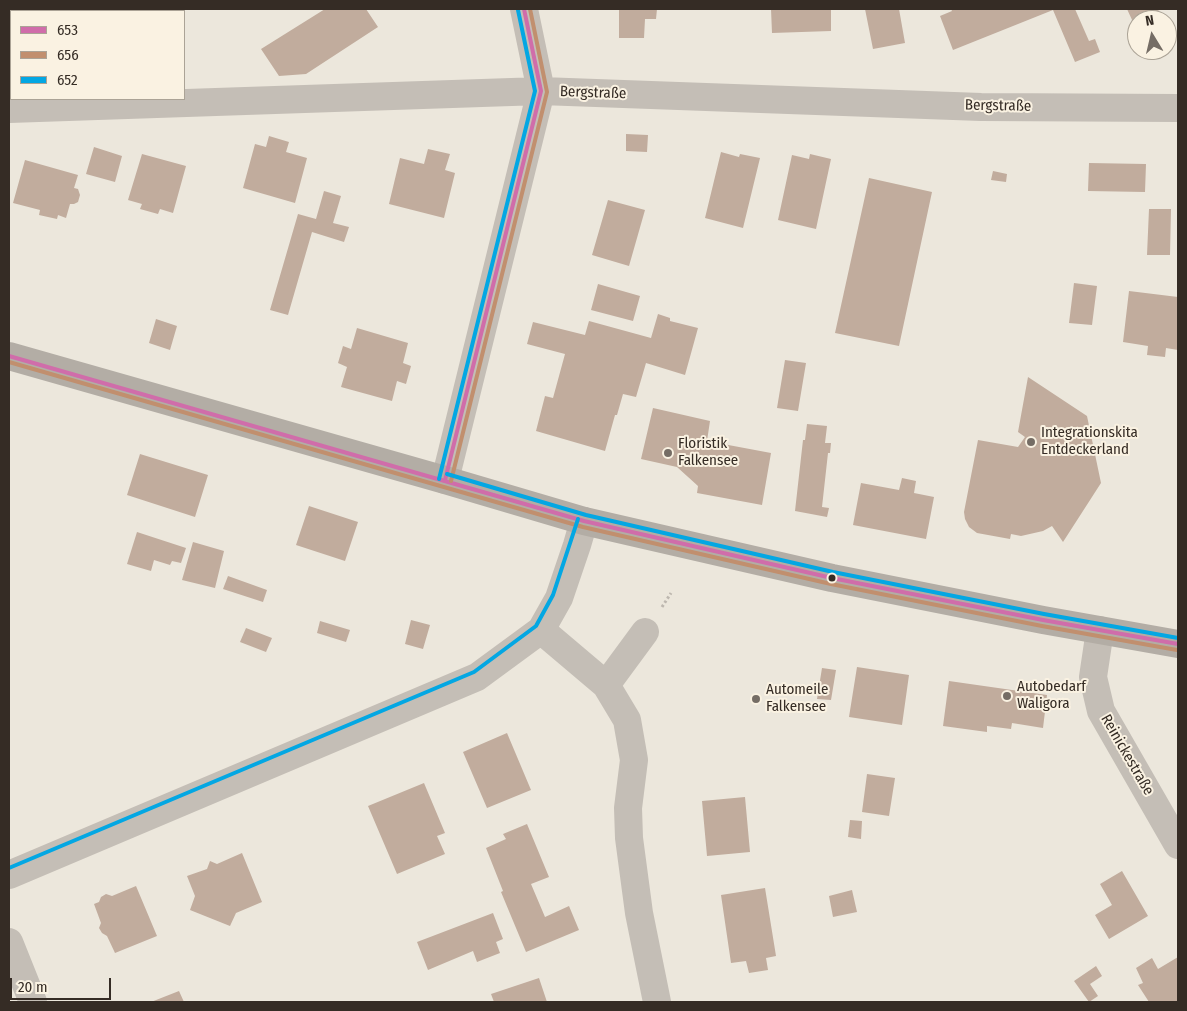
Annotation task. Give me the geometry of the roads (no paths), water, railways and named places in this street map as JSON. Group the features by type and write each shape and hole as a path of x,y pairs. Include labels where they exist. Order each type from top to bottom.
{"main road":[{"path":"9,356 584,521 832,578 1178,644"}],"street":[{"path":"445,480 540,91 524,9"},
{"name":"Bergstraße","path":"185,100 540,91 982,107 1178,108"},
{"name":"Bergstraße","path":"9,109 97,102 178,100"},
{"path":"9,875 477,677 541,630 559,598 584,521"},
{"path":"541,630 606,684 627,720 634,760 628,808 629,838 639,913 658,1002"},
{"name":"Reinickestraße","path":"1100,630 1093,677 1101,711 1178,845"},
{"path":"606,684 645,632"},
{"path":"9,942 33,1002"}],"place":[{"name":"Integrationskita Entdeckerland","path":"1031,442"},
{"name":"Floristik Falkensee","path":"668,453"},
{"name":"Autobedarf Waligora","path":"1007,696"},
{"name":"Automeile Falkensee","path":"756,699"}]}
